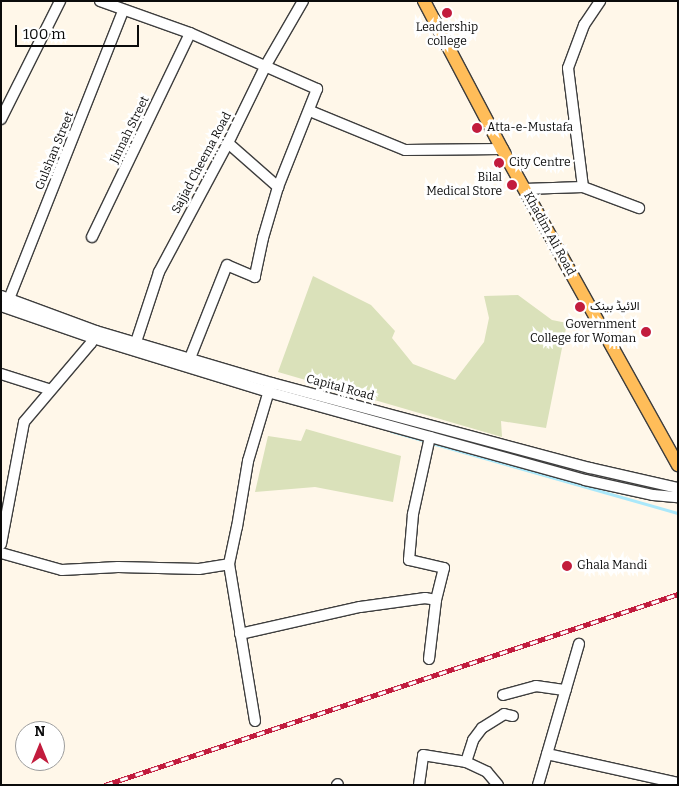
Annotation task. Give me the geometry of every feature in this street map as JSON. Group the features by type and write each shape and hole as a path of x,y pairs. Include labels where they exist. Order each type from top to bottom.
{"main road":[{"name":"Khadim Ali Road","path":"424,1 502,149 678,465"}],"street":[{"path":"1,119 60,1"},
{"path":"100,1 190,33 317,89 310,111 278,187 263,238 255,278 227,266 190,358"},
{"path":"583,187 568,68 584,25 600,1"},
{"name":"Sajjad Cheema Road","path":"136,342 159,272 300,2"},
{"name":"Gulshan Street","path":"4,300 124,11"},
{"name":"Jinnah Street","path":"92,237 190,33"},
{"path":"310,111 405,150 502,149"},
{"path":"228,143 278,187"},
{"path":"524,189 583,187 638,208"},
{"path":"4,300 93,337 270,387 430,437 585,480 653,495 678,497"},
{"path":"1,544 24,422 93,337"},
{"name":"Capital Road","path":"93,337 136,342 190,358 270,387 590,468 678,488"},
{"path":"1,374 51,390"},
{"path":"255,720 229,564 248,461 270,387"},
{"path":"429,659 436,600 444,568 409,560 413,514 430,437"},
{"path":"585,480 590,468"},
{"path":"1,553 62,570 118,567 199,568 229,564"},
{"path":"240,634 360,606 425,598 436,600"},
{"path":"538,785 579,644"},
{"path":"503,695 536,686 566,690"},
{"path":"466,762 473,740 482,728 504,714 513,716"},
{"path":"547,754 678,783"},
{"path":"419,785 423,755 466,762 487,772 498,785"}],"green space":[{"path":"313,276 371,305 395,331 392,338 413,364 455,380 484,342 489,318 484,296 518,295 552,320 567,323 546,428 501,421 502,437 278,372"},
{"path":"306,429 401,456 393,502 315,487 255,492 268,436 301,441"}],"waterway":[{"path":"391,431 426,441"},
{"path":"432,443 678,513"}],"railway":[{"path":"105,785 678,594"}],"place":[{"name":"Leadership college","path":"447,13"},
{"name":"Atta-e-Mustafa","path":"477,128"},
{"name":"City Centre","path":"499,163"},
{"name":"Bilal Medical Store","path":"512,185"},
{"name":"الائیڈ بینک","path":"580,307"},
{"name":"Government College for Woman","path":"646,332"},
{"name":"Ghala Mandi","path":"567,566"}]}
